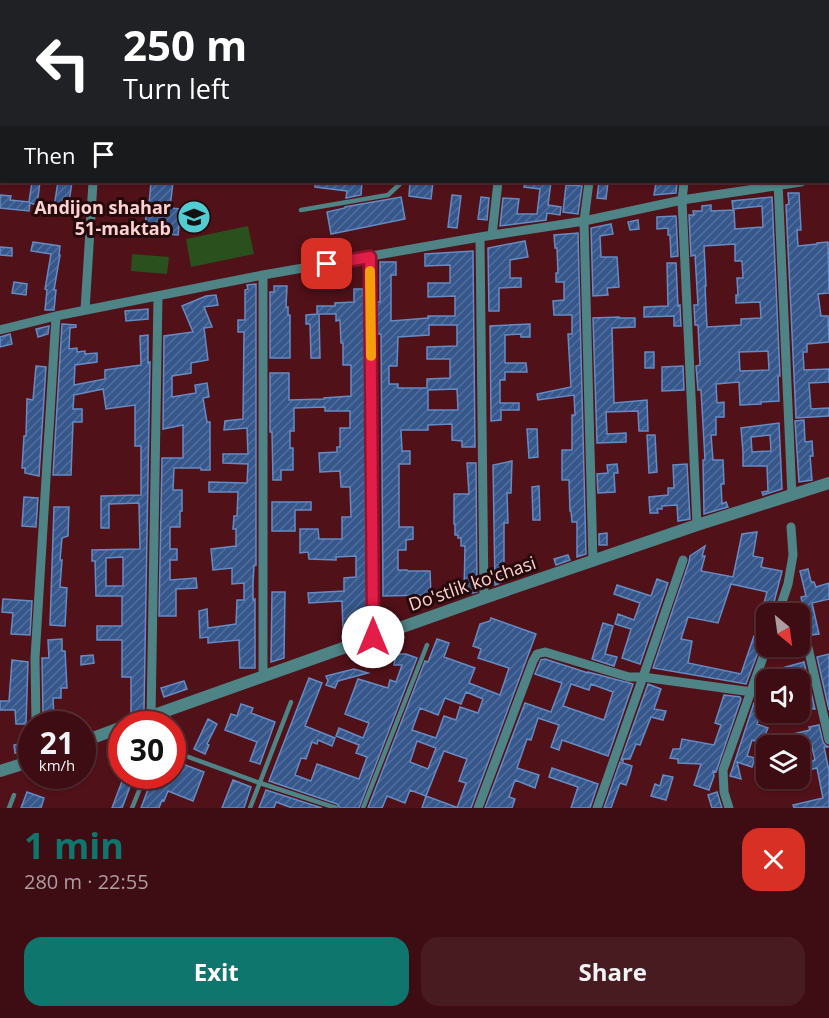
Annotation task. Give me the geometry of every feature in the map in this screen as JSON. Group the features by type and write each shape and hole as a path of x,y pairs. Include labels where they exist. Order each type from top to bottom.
{"street":[{"path":"85,310 93,183"},
{"path":"492,235 498,183"},
{"path":"589,183 584,221 593,561"},
{"path":"684,183 682,200 697,525"},
{"path":"0,330 56,316 263,275 584,221 778,183 792,496"},
{"path":"480,237 484,598"},
{"path":"370,257 373,637"},
{"path":"263,275 263,676"},
{"path":"151,711 158,296"},
{"path":"36,711 35,658 56,316"},
{"name":"Do'stlik ko'chasi","path":"167,710 484,598 697,525 829,483"},
{"path":"782,603 793,555 791,527"},
{"path":"597,808 683,560"},
{"path":"478,808 537,654 545,652 628,677 643,677 752,692"},
{"path":"810,656 829,740"},
{"path":"729,808 724,792 723,770 763,657"},
{"path":"0,771 18,765"}],"lane":[{"path":"301,210 388,195 401,183"},
{"path":"363,808 427,645"},
{"path":"250,808 291,702"},
{"path":"186,756 336,808"},
{"path":"132,808 140,789"},
{"path":"9,808 14,795"}],"green space":[{"path":"248,226 254,254 191,267 186,239"},
{"path":"132,254 169,257 167,274 131,271"}],"building":[{"path":"32,183 40,183 37,205 30,203 29,211 0,208 0,195 11,196 10,200 29,202"},
{"path":"58,183 72,183 67,215 53,213"},
{"path":"151,183 173,183 170,208 181,209 178,235 145,232 146,216 148,216"},
{"path":"315,183 362,183 361,195 346,198 347,191 315,187"},
{"path":"410,183 433,183 431,199 409,196"},
{"path":"525,183 551,183 548,205 561,207 560,215 547,213 546,220 500,226 503,198 519,199 517,214 537,214 540,189 524,187"},
{"path":"599,183 608,183 606,199 597,198"},
{"path":"656,183 677,183 676,193 654,195"},
{"path":"566,185 582,186 578,214 563,212"},
{"path":"788,193 799,193 801,230 797,230 798,246 828,242 829,293 818,294 821,316 828,316 829,342 807,344 807,352 803,352 804,370 829,369 829,382 809,383 811,409 829,408 829,416 796,418 786,205 789,204"},
{"path":"452,195 461,196 457,228 448,227"},
{"path":"401,197 405,219 331,234 327,212"},
{"path":"481,197 489,198 487,220 478,219"},
{"path":"772,197 780,376 778,376 779,401 740,405 739,382 716,384 717,403 724,402 724,417 716,417 716,435 711,435 713,460 723,460 722,504 726,502 728,507 704,514 703,460 705,460 701,390 698,390 696,366 700,365 698,325 695,325 694,305 698,305 695,255 691,256 689,215 694,215 693,211 702,211 702,206 711,205 711,211 734,210 735,229 763,227 762,206 733,209 732,201","holes":["735,244 735,261 742,261 743,278 737,278 736,303 760,302 761,318 741,319 741,325 707,327 704,246","768,351 769,370 740,371 739,352"]},
{"path":"676,216 678,256 671,257 668,228 657,229 657,217"},
{"path":"638,220 639,229 630,230 628,222"},
{"path":"611,224 613,234 600,236 601,257 617,257 619,287 607,288 608,295 593,296 591,228"},
{"path":"578,233 586,554 577,557 577,522 572,522 569,480 562,480 562,450 572,450 574,395 538,400 537,394 571,387 568,334 572,334 572,315 554,315 553,301 564,300 564,282 556,282 557,248 555,248 554,235"},
{"path":"525,241 528,257 510,260 510,278 521,278 521,287 499,288 499,311 489,311 488,248"},
{"path":"33,242 60,246 54,290 56,290 54,310 45,310 47,290 45,289 51,254 31,251"},
{"path":"0,247 12,248 12,256 0,255"},
{"path":"473,251 475,447 462,447 462,441 452,440 452,424 428,425 428,430 401,430 402,451 410,451 410,464 399,464 399,527 413,527 413,539 406,540 406,550 398,550 398,570 430,571 431,595 383,596 381,334 377,334 380,262 396,262 396,275 391,275 391,321 428,318 428,316 455,316 455,296 428,297 428,283 450,283 450,265 425,266 425,254","holes":["429,325 457,325 457,346 427,347 427,359 450,359 450,378 427,379 427,388 398,388 398,384 389,384 389,366 397,366 398,337 429,335","457,389 458,410 428,410 428,390"]},
{"path":"667,263 676,263 681,326 674,326 674,316 644,317 644,307 668,306"},
{"path":"14,282 27,284 26,295 12,293"},
{"path":"256,284 256,565 254,566 253,583 255,668 240,668 239,640 208,643 208,637 200,638 199,611 207,609 208,628 236,624 237,600 244,600 244,583 232,584 232,568 213,570 211,549 236,546 236,529 233,529 234,516 237,516 238,492 209,492 209,482 247,483 248,464 223,463 223,454 248,454 247,428 224,430 225,421 243,419 244,332 238,332 238,320 245,320 247,285"},
{"path":"274,286 287,286 286,307 290,315 290,358 270,358 270,292 274,292"},
{"path":"354,289 363,289 364,302 366,629 343,630 342,601 309,603 308,593 344,591 344,578 356,577 356,556 336,557 336,560 309,559 308,552 300,553 300,529 318,529 319,539 342,539 342,517 351,517 350,487 341,487 340,471 320,472 319,453 337,452 337,447 340,447 340,428 350,428 350,411 325,411 325,407 294,408 294,431 290,431 293,470 281,470 281,480 273,480 270,373 289,373 289,400 351,396 351,365 343,365 340,320 336,321 336,314 319,314 320,358 311,358 310,324 306,324 306,315 317,314 317,306 335,306 335,303 354,302"},
{"path":"216,295 218,305 204,307 212,327 204,328 208,360 191,363 191,373 172,376 172,397 196,393 195,385 207,383 209,397 203,398 207,422 210,422 210,470 174,468 173,490 182,490 182,511 180,511 180,527 170,527 170,549 177,549 177,560 170,560 170,580 196,578 197,588 176,589 176,616 159,616 162,458 183,458 183,425 163,429 164,336 193,332 182,306 206,296"},
{"path":"148,309 148,319 126,321 125,311"},
{"path":"593,318 635,318 635,327 612,328 614,403 647,400 648,431 639,431 638,411 606,412 607,434 626,433 626,442 597,443"},
{"path":"62,324 76,325 70,328 69,349 77,348 77,352 85,351 85,354 97,353 97,362 75,365 74,385 105,379 105,370 141,365 140,336 148,335 148,363 150,362 144,710 142,711 131,711 131,677 122,677 122,640 97,640 97,626 122,626 122,596 96,596 95,561 92,561 92,550 140,549 139,503 109,504 109,528 101,528 101,496 141,495 141,446 135,446 135,405 106,409 103,389 74,395 73,409 82,409 82,422 73,422 71,475 53,475","holes":["123,557 123,586 106,586 106,558"]},
{"path":"530,324 530,337 521,337 521,334 505,335 505,363 526,363 527,372 505,372 505,380 500,380 500,403 519,403 519,410 501,410 501,420 491,421 490,326"},
{"path":"49,326 48,334 38,337 36,329"},
{"path":"10,334 12,344 0,347 0,337"},
{"path":"645,352 654,352 654,368 645,368"},
{"path":"36,366 46,367 39,476 25,473 25,468 22,468 27,399 33,400"},
{"path":"683,366 684,390 662,391 662,367"},
{"path":"804,420 805,442 812,441 813,456 810,456 812,480 799,482 795,421"},
{"path":"779,423 782,489 763,495 762,492 768,491 767,466 743,466 741,428","holes":["770,435 771,451 752,452 751,437"]},
{"path":"527,429 537,429 538,457 529,458"},
{"path":"647,435 655,435 657,472 649,473"},
{"path":"512,461 511,493 507,493 508,523 504,523 504,582 495,585 493,465"},
{"path":"467,463 476,463 477,592 473,593 464,593 465,546 461,546 461,538 455,535 454,524 454,494 469,494"},
{"path":"617,464 618,473 614,473 615,492 598,493 597,474 608,473 607,465"},
{"path":"687,464 690,519 678,521 677,505 662,506 662,509 657,509 658,513 650,513 649,497 668,495 668,488 674,488 673,465"},
{"path":"539,486 540,520 533,520 532,487"},
{"path":"24,497 38,498 36,527 22,526"},
{"path":"272,502 311,502 311,510 295,510 295,531 272,531"},
{"path":"54,507 69,507 68,536 62,538 60,560 62,560 60,587 67,588 65,626 50,625"},
{"path":"757,532 753,556 763,558 761,567 782,571 774,603 764,603 767,592 731,584 718,623 688,617 681,639 692,641 688,663 741,674 754,636 756,637 756,657 746,684 653,668 690,556 705,546 701,571 733,577 742,534"},
{"path":"607,533 607,545 599,545 599,534"},
{"path":"568,555 570,560 556,565 554,559"},
{"path":"808,569 811,582 814,582 816,587 829,583 829,599 812,603 819,634 812,635 810,603 802,602 801,597 806,596 800,571"},
{"path":"657,579 668,583 640,664 622,658 631,629 615,624 618,614 634,620 640,603 614,594 617,585 651,596"},
{"path":"272,592 285,592 284,658 271,662"},
{"path":"3,599 32,601 30,635 11,634 13,613 2,612"},
{"path":"491,618 536,634 471,808 457,808 466,783 459,781 467,759 444,751 426,796 410,790 405,803 387,796 382,808 368,808 425,661 428,662 437,639 449,643 444,657 475,668 469,683 500,695 509,668 478,658 481,649 473,646 480,624 490,621","holes":["466,692 483,699 478,713 460,707 456,720 444,716 436,738 412,730 420,708 438,715 445,698 461,704","417,741 436,748 428,769 410,762"]},
{"path":"603,623 613,626 605,654 617,657 614,666 592,659"},
{"path":"62,639 62,651 65,651 67,688 61,688 61,698 53,698 54,711 43,711 42,658 49,658 48,640"},
{"path":"396,654 406,654 417,658 359,808 340,808 337,804 269,781 309,678 322,683 305,726 335,738 332,746 318,740 317,744 312,742 306,759 301,758 295,775 311,781 317,764 359,779 367,757 356,753 359,745 336,736 339,728 363,738 369,723 345,714 358,679 388,688 390,680 396,682 402,665 394,665"},
{"path":"829,654 829,710 817,657"},
{"path":"93,655 94,663 81,665 81,656"},
{"path":"545,659 633,684 608,756 562,740 559,750 551,747 559,725 538,718 531,740 527,739 517,768 539,775 535,788 515,780 509,797 515,799 512,808 485,808 525,703 551,712 562,683 535,674 541,660","holes":["571,684 589,690 591,684 613,692 604,720 563,706"]},
{"path":"12,660 28,662 26,711 18,711 18,724 16,724 15,710 0,710 0,701 9,701"},
{"path":"804,662 806,669 782,669"},
{"path":"354,669 368,673 338,681 335,688 326,685 328,681 326,676"},
{"path":"184,681 187,689 164,697 161,688"},
{"path":"648,684 661,689 654,709 666,711 663,720 651,717 640,745 636,744 630,759 623,759 623,761 621,760"},
{"path":"810,688 815,709 810,708"},
{"path":"724,695 741,699 716,772 713,771 714,776 709,790 694,785 701,764 678,763 678,759 670,758 673,749 680,749 682,739 714,745 721,725 715,723"},
{"path":"754,703 756,703 756,723 768,728 765,735 756,735 756,741 752,740 747,756 755,758 752,767 737,762 741,779 730,776"},
{"path":"241,704 253,708 251,713 275,722 260,764 250,761 257,742 225,730 231,714 237,716"},
{"path":"208,719 217,724 207,744 209,745 205,754 194,749"},
{"path":"819,725 823,742 829,747 824,747 829,771 829,807 794,808 793,805 823,798 817,768 810,770 810,761 815,760 810,735 789,735 810,730 809,727"},
{"path":"18,744 18,752 15,753 14,745"},
{"path":"620,762 632,766 630,774 626,785 620,783 611,808 604,808"},
{"path":"186,765 204,772 193,801 168,791 159,808 141,808 148,789 186,789"},
{"path":"552,768 598,784 590,808 571,808 578,787 549,777"},
{"path":"663,775 673,777 666,800 651,796 655,784 660,786"},
{"path":"233,780 251,787 244,808 222,808"},
{"path":"119,789 129,789 122,808 112,808"},
{"path":"266,790 322,808 292,808 276,802 274,808 259,808"},
{"path":"27,792 44,798 41,808 21,808"},
{"path":"717,792 722,808 712,808 708,795"},
{"path":"426,796 456,807 422,808"}],"slow traffic":[{"path":"370,271 371,356"}],"place":[{"name":"Andijon shahar 51-maktab","path":"194,217"}],"route":[{"path":"327,264 370,257 373,637"}]}
